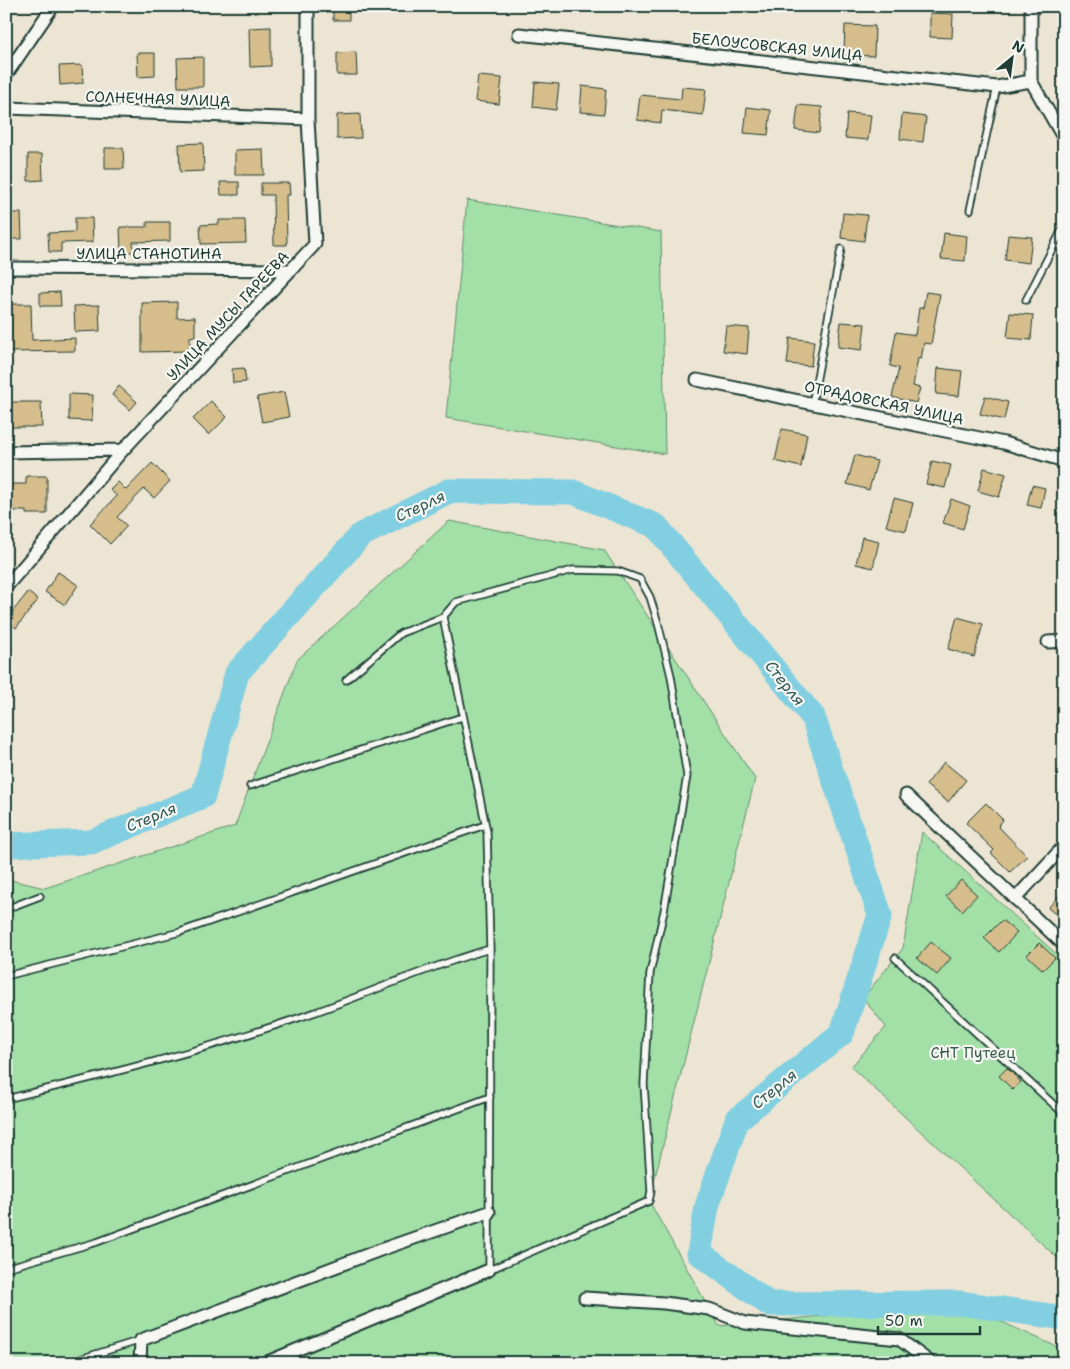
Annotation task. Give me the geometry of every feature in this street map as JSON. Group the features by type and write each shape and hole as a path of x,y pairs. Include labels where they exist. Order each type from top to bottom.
{"street":[{"path":"6,75 53,6"},
{"name":"УЛИЦА МУСЫ ГАРЕЕВА","path":"6,587 123,450 315,244 308,119 308,6"},
{"path":"1031,6 1031,81 1061,127 1064,139"},
{"name":"БЕЛОУСОВСКАЯ УЛИЦА","path":"519,34 997,87 1031,81"},
{"name":"СОЛНЕЧНАЯ УЛИЦА","path":"6,108 308,119"},
{"name":"УЛИЦА СТАНОТИНА","path":"6,268 291,270"},
{"name":"ОТРАДОВСКАЯ УЛИЦА","path":"697,380 1004,443 1064,461"},
{"path":"6,452 123,450"},
{"path":"1048,642 1064,641"},
{"path":"906,795 1064,946"},
{"path":"1015,898 1064,846"},
{"path":"140,1363 141,1340 380,1250 489,1212"},
{"path":"265,1363 489,1270"},
{"path":"584,1298 664,1303 709,1309 745,1323 900,1339 931,1363"}],"lane":[{"path":"970,210 997,87"},
{"path":"1026,300 1064,226"},
{"path":"812,404 840,249"},
{"path":"346,680 401,633 442,617 456,602 573,570 618,571 640,578 650,596 656,614 672,676 687,776 664,911 650,973 644,1084 652,1191 649,1201 489,1270 490,949 485,825 442,617"},
{"path":"250,786 462,717"},
{"path":"6,976 180,932 485,825"},
{"path":"6,909 40,896"},
{"path":"6,1099 102,1075 301,1017 457,959 490,949"},
{"path":"895,958 1064,1114"},
{"path":"6,1268 97,1242 490,1097"},
{"path":"68,1363 141,1340"}],"green space":[{"path":"467,200 661,232 665,454 446,418"},
{"path":"449,521 604,550 755,779 649,1201 719,1326 960,1303 1064,1350 1064,1363 6,1363 6,879 45,888 235,826 297,660"},
{"name":"СНТ Путеец","path":"922,832 1064,961 1064,1264 851,1067 886,1027 863,998 903,948"}],"building":[{"path":"333,6 349,6 349,20 333,20"},
{"path":"930,13 953,14 952,38 930,37"},
{"path":"845,25 875,26 874,56 844,55"},
{"path":"271,27 271,66 250,67 249,28"},
{"path":"356,52 357,75 337,75 337,53"},
{"path":"137,53 155,53 155,76 138,77"},
{"path":"203,57 203,87 178,87 177,58"},
{"path":"82,65 83,83 60,85 59,66"},
{"path":"478,76 502,78 499,104 475,101"},
{"path":"535,82 559,84 556,110 533,107"},
{"path":"582,86 606,89 604,114 580,112"},
{"path":"682,87 706,89 703,115 662,110 661,123 637,120 640,95 681,99"},
{"path":"798,105 822,107 819,133 795,130"},
{"path":"747,107 771,110 768,135 744,133"},
{"path":"847,113 871,115 868,140 845,138"},
{"path":"360,114 361,138 337,139 337,115"},
{"path":"902,114 926,117 923,142 900,139"},
{"path":"203,143 204,171 180,172 179,144"},
{"path":"105,148 123,148 124,169 105,169"},
{"path":"263,149 264,175 235,175 235,150"},
{"path":"28,154 42,154 43,180 28,181"},
{"path":"220,182 239,182 239,195 221,195"},
{"path":"261,183 289,183 290,195 286,195 287,245 274,245 273,195 261,195"},
{"path":"6,213 21,213 22,239 6,239"},
{"path":"843,213 867,215 864,241 841,238"},
{"path":"75,218 92,218 93,242 61,243 61,252 49,252 48,233 75,232"},
{"path":"219,220 245,220 246,243 201,244 200,225 219,224"},
{"path":"147,222 170,222 170,241 133,242 134,252 121,252 120,227 147,227"},
{"path":"944,233 967,236 965,261 941,259"},
{"path":"1008,235 1032,237 1029,263 1005,260"},
{"path":"60,292 61,306 40,306 40,293"},
{"path":"926,292 940,294 931,344 924,343 921,359 918,358 913,386 920,388 916,403 892,397 899,368 890,366 896,332 915,335 919,308 923,308"},
{"path":"177,302 177,318 195,317 195,336 190,337 190,351 142,352 142,303"},
{"path":"6,304 31,304 32,340 75,338 75,351 6,352"},
{"path":"99,305 100,331 75,332 74,306"},
{"path":"1010,313 1033,315 1031,340 1007,338"},
{"path":"841,322 865,324 862,350 838,347"},
{"path":"726,326 749,328 747,354 723,351"},
{"path":"790,338 814,341 811,366 787,364"},
{"path":"244,368 246,382 233,383 232,369"},
{"path":"938,368 962,371 959,396 936,394"},
{"path":"119,386 137,402 130,410 112,395"},
{"path":"284,392 289,417 262,422 257,397"},
{"path":"69,394 93,395 92,421 69,420"},
{"path":"985,396 1008,402 1004,420 980,414"},
{"path":"211,401 227,417 209,435 193,419"},
{"path":"8,402 41,402 42,427 9,427"},
{"path":"782,429 807,434 801,467 775,461"},
{"path":"855,455 877,461 869,490 847,484"},
{"path":"932,461 951,465 945,488 926,484"},
{"path":"152,463 170,481 154,498 144,489 117,517 127,526 110,544 90,524 117,496 110,490 118,482 126,490"},
{"path":"984,468 1006,474 999,497 978,491"},
{"path":"26,476 47,476 47,514 26,514 26,511 6,511 6,484 26,484"},
{"path":"1032,485 1045,488 1041,508 1027,505"},
{"path":"894,498 913,503 906,531 886,526"},
{"path":"951,499 970,506 963,529 943,523"},
{"path":"862,537 879,541 873,568 856,564"},
{"path":"58,572 78,585 65,605 45,592"},
{"path":"28,592 38,600 16,628 6,620"},
{"path":"957,617 983,624 974,657 948,649"},
{"path":"944,762 966,780 948,802 926,785"},
{"path":"986,803 1003,820 998,826 1027,856 1010,872 991,853 994,850 966,823"},
{"path":"961,880 977,895 962,911 946,896"},
{"path":"1064,890 1064,921 1048,908"},
{"path":"1002,920 1017,933 999,952 984,938"},
{"path":"931,942 951,958 937,975 917,958"},
{"path":"1039,943 1055,958 1043,970 1027,955"},
{"path":"1007,1068 1021,1082 1013,1090 999,1076"}],"waterway":[{"name":"Стерля","path":"6,845 91,842 203,796 237,673 361,535 449,491 573,492 656,526 813,717 880,915 842,1033 737,1120 707,1206 699,1253 769,1304 960,1303 1064,1318"}]}
